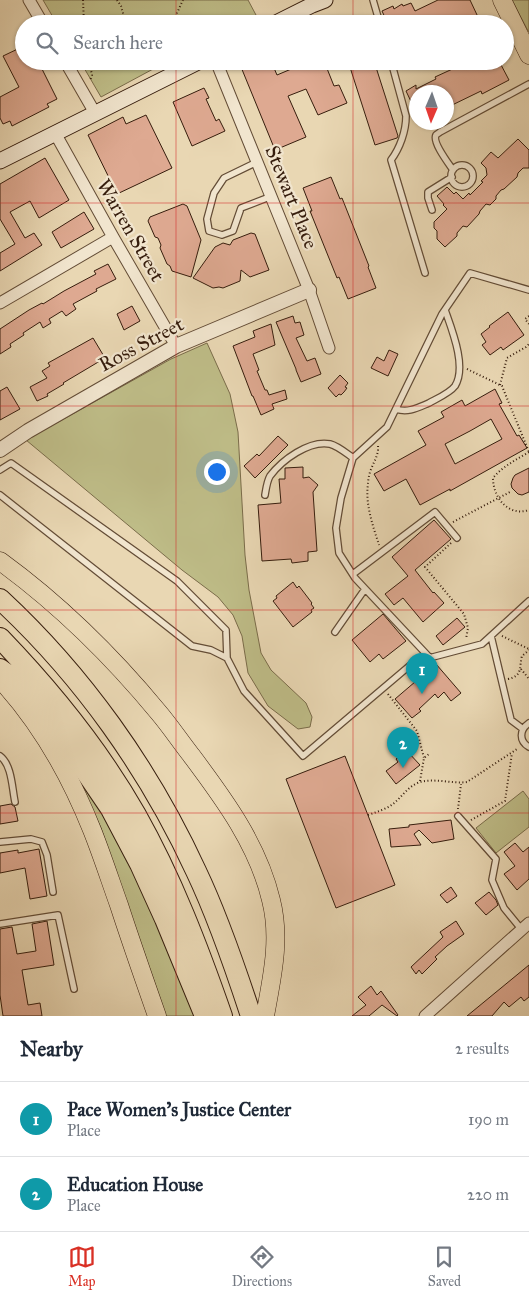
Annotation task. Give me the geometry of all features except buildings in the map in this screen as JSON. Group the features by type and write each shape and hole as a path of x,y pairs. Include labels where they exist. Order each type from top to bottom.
{"highway":[{"path":"0,598 44,644 92,699 116,731 156,793 179,835 210,902 251,1016"},
{"path":"0,638 70,716 135,814 187,920 222,1016"},
{"path":"0,669 15,680 43,713 71,750 110,809 140,864 205,1016"}],"main road":[{"path":"502,0 510,15"},
{"path":"290,15 316,1"},
{"path":"514,24 529,54"},
{"path":"0,161 182,70"},
{"path":"0,561 64,612 120,668 159,713 220,794 240,826 259,862 272,900 275,920 276,941 272,979 265,1016"},
{"path":"0,679 49,743 85,812 157,1016"}],"street":[{"path":"29,0 38,15"},
{"path":"70,70 95,113"},
{"name":"Stewart Place","path":"220,70 309,290 329,348"},
{"name":"Warren Street","path":"55,133 176,346"},
{"path":"0,303 113,237"},
{"name":"Ross Street","path":"0,450 28,431 176,346 309,290"},
{"path":"424,1016 525,926"}],"lane":[{"path":"373,0 377,15"},
{"path":"393,70 406,116 406,124 396,153 391,160 425,273"},
{"path":"432,210 428,192 452,174 437,145 436,135 529,84"},
{"path":"257,162 224,178 214,192 207,219 209,231 222,235 233,231 241,208 272,196"},
{"path":"430,658 365,589 339,553 336,528 340,498 354,458 387,427 445,310 470,273 529,290"},
{"path":"396,410 405,412 426,404 440,397 454,386 459,375 459,366 454,334 445,310"},
{"path":"264,494 269,478 284,462 305,448 320,443 332,445 354,458"},
{"path":"0,470 11,462 177,581 226,630 227,658 244,691 303,756 414,662 482,644 529,601"},
{"path":"0,495 192,646 211,650 227,658"},
{"path":"353,574 436,512 456,538"},
{"path":"335,632 365,589"},
{"path":"493,634 501,680 511,720 523,729"},
{"path":"527,746 521,736 523,729 529,724"},
{"path":"0,756 4,759 8,768 15,802"},
{"path":"458,816 496,859 492,880 504,908 525,926"},
{"path":"0,842 31,839 42,842 47,855 53,892"},
{"path":"0,924 58,915 74,989"}],"path":[{"path":"83,0 84,15"},
{"path":"117,0 124,15"},
{"path":"177,15 183,0"},
{"path":"84,93 88,91 92,75 91,70"},
{"path":"529,316 525,319 529,324"},
{"path":"500,385 507,358 529,344"},
{"path":"459,366 502,386 529,452 499,470 493,478 493,486 498,498 508,509 517,512 529,510"},
{"path":"374,439 378,453 370,472 368,502 380,548 383,552"},
{"path":"446,525 510,492"},
{"path":"456,538 425,567 464,614 468,628 465,649"},
{"path":"493,634 529,649 522,656 518,674 514,678 501,680"},
{"path":"520,668 529,679"},
{"path":"384,688 417,731 424,758 419,782"},
{"path":"368,816 394,803 403,793 419,782 438,780 467,782 512,752 527,746"},
{"path":"464,823 505,801 512,752"},
{"path":"424,758 430,754"},
{"path":"458,816 461,783"}],"shaded area":[{"path":"43,0 248,0 256,15 52,15"},
{"path":"512,0 529,0 529,32 527,29"},
{"path":"85,70 151,70 101,97"},
{"path":"207,343 230,394 238,432 245,555 249,590 261,653 271,670 306,703 312,717 310,727 298,729 268,706 248,673 242,636 233,615 218,597 182,570 26,440 171,359"},
{"path":"69,761 118,836 197,1016 166,1016 101,828"},
{"path":"523,791 529,799 529,827 496,853 476,828"}],"place":[{"name":"Pace Women's Justice Center","path":"422,694"},
{"name":"Education House","path":"403,768"}]}
